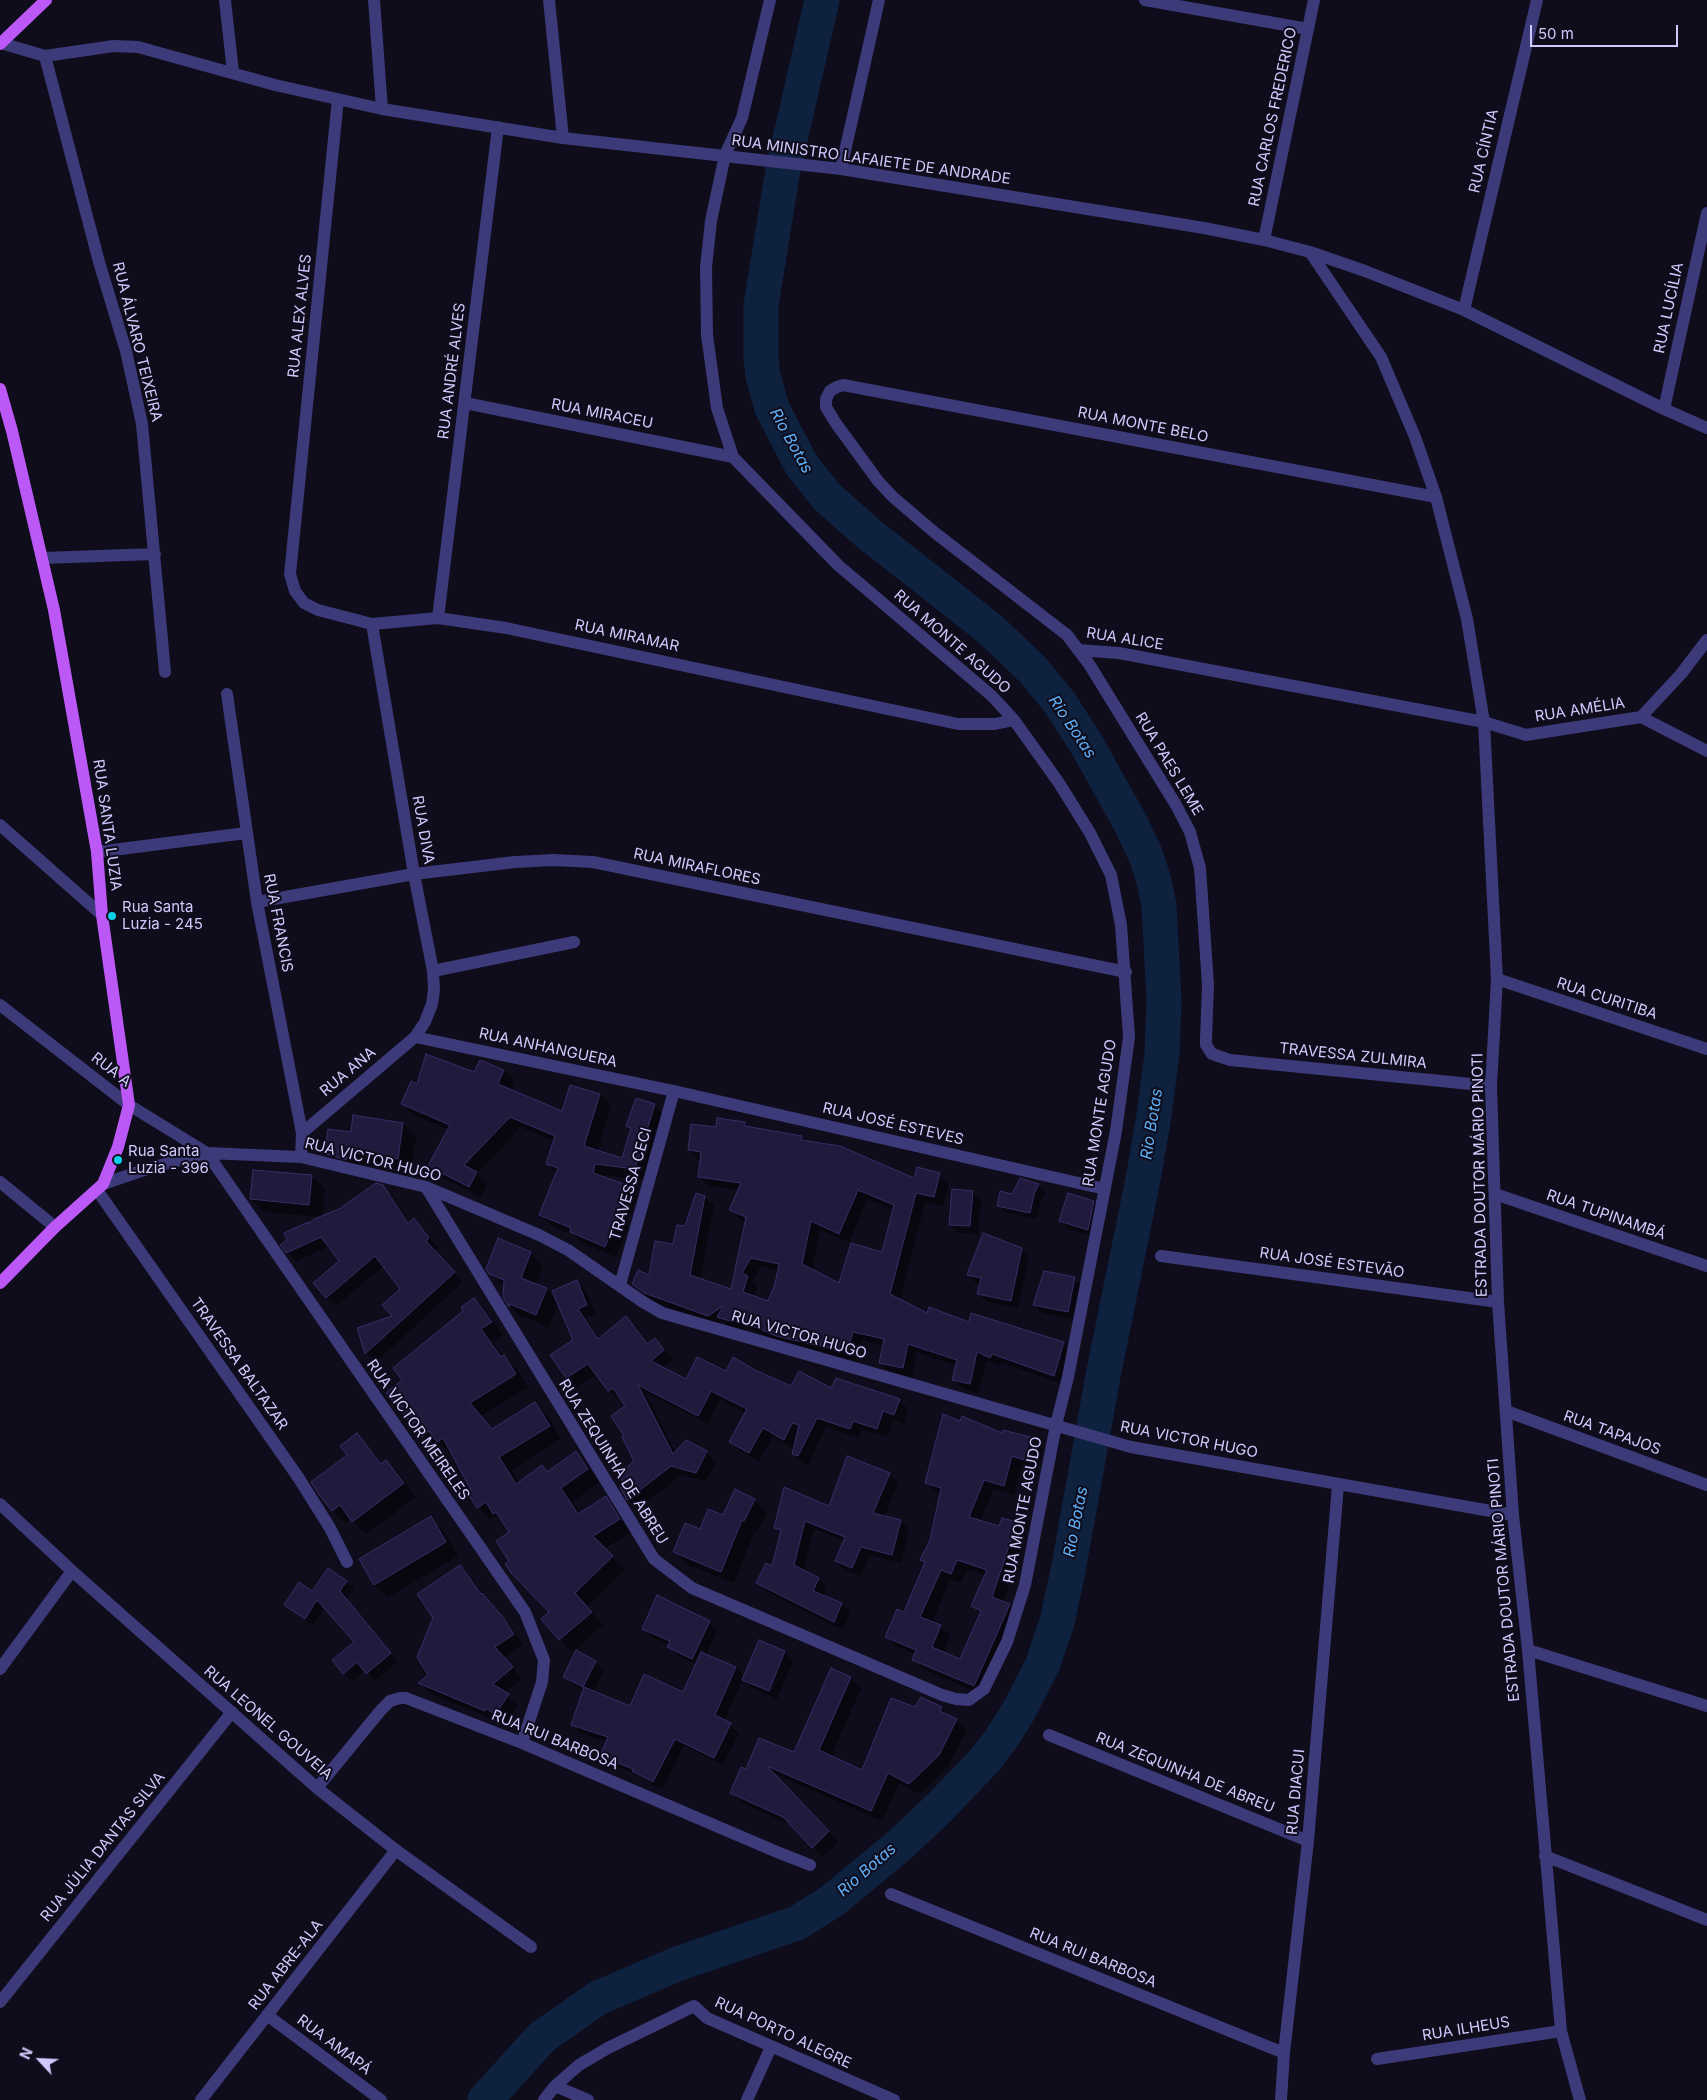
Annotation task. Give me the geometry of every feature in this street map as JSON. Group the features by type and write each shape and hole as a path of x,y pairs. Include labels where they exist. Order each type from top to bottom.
{"main road":[{"path":"1,44 46,0"},
{"name":"RUA SANTA LUZIA","path":"0,389 43,558 54,610 97,852 102,915 129,1105 118,1147 100,1187 55,1227 0,1283"}],"street":[{"path":"225,0 233,72"},
{"path":"374,0 382,109"},
{"path":"549,0 564,138"},
{"name":"RUA MONTE AGUDO","path":"770,0 742,118 725,155 711,221 706,267 707,335 717,408 733,457 838,565 992,696 1014,720 1064,791 1090,833 1108,869 1116,895 1126,972 1129,1037 1127,1059 1105,1189 1021,1602 1007,1642 992,1674 984,1689 969,1700"},
{"path":"841,169 879,0"},
{"path":"1145,0 1308,30"},
{"name":"RUA CARLOS FREDERICO","path":"1264,240 1314,0"},
{"name":"RUA CÍNTIA","path":"1464,310 1537,0"},
{"name":"RUA MINISTRO LAFAIETE DE ANDRADE","path":"1,44 46,56 114,46 138,47 382,109 564,138 841,169 1204,228 1264,240 1310,252 1365,271 1464,310 1664,409 1707,428"},
{"name":"RUA ÁLVARO TEIXEIRA","path":"46,56 100,262 126,351 142,424 165,672"},
{"name":"RUA ALEX ALVES","path":"295,536 338,99"},
{"name":"RUA ANDRÉ ALVES","path":"438,618 498,128"},
{"name":"RUA LUCÍLIA","path":"1664,409 1707,213"},
{"name":"ESTRADA DOUTOR MÁRIO PINOTI","path":"1310,252 1382,357 1415,437 1436,497 1467,619 1484,722 1497,979 1492,1086 1498,1302 1513,1515 1528,1650 1561,2031 1580,2100"},
{"name":"RUA ALICE","path":"843,386 837,386 830,392 826,399 826,407 878,481 893,497 934,532 1067,635 1078,650 1119,653 1484,722"},
{"name":"RUA MONTE BELO","path":"843,386 1436,497"},
{"name":"RUA MIRACEU","path":"465,403 733,457"},
{"name":"RUA MIRAMAR","path":"295,536 290,574 295,591 304,604 318,610 372,624 438,618 543,635 958,724 996,724 1014,720"},
{"path":"43,558 155,554"},
{"name":"RUA DIVA","path":"372,624 414,874 433,971 434,990 432,1004 425,1022 415,1037"},
{"name":"RUA AMÉLIA","path":"1484,722 1526,734 1641,717 1681,674 1707,640"},
{"name":"RUA PAES LEME","path":"1078,650 1176,805 1196,850 1203,893 1208,986 1206,1039 1212,1054"},
{"name":"RUA FRANCIS","path":"227,694 257,902 302,1133 301,1157"},
{"path":"1641,717 1707,751"},
{"path":"0,825 102,915"},
{"path":"97,852 246,833"},
{"name":"RUA MIRAFLORES","path":"257,902 414,874 515,862 553,860 593,862 1126,972"},
{"path":"433,971 574,942"},
{"name":"RUA CURITIBA","path":"1497,979 1707,1050"},
{"name":"RUA A","path":"0,1004 129,1105 207,1153"},
{"name":"RUA ANA","path":"302,1133 415,1037"},
{"name":"RUA ANHANGUERA","path":"415,1037 674,1091"},
{"name":"TRAVESSA ZULMIRA","path":"1212,1054 1230,1060 1492,1086"},
{"name":"RUA JOSÉ ESTEVES","path":"674,1091 1105,1189"},
{"name":"TRAVESSA CECI","path":"620,1285 674,1091"},
{"name":"RUA VICTOR HUGO","path":"100,1187 150,1168 207,1153 301,1157 426,1187 539,1235 568,1250 642,1302 662,1313 1131,1447 1513,1515"},
{"name":"RUA VICTOR MEIRELES","path":"207,1153 524,1612 544,1660 542,1682 522,1743"},
{"path":"0,1182 55,1227"},
{"name":"TRAVESSA BALTAZAR","path":"100,1187 298,1477 330,1528 347,1562"},
{"name":"RUA ZEQUINHA DE ABREU","path":"426,1187 654,1559 692,1588 942,1695 969,1700"},
{"name":"RUA TUPINAMBÁ","path":"1495,1194 1707,1266"},
{"name":"RUA JOSÉ ESTEVÃO","path":"1161,1256 1498,1302"},
{"name":"RUA TAPAJOS","path":"1506,1411 1707,1485"},
{"name":"RUA DIACUI","path":"1281,2100 1284,2053 1308,1841 1338,1485"},
{"name":"RUA LEONEL GOUVEIA","path":"0,1504 72,1571 318,1788 396,1850 531,1947"},
{"path":"0,1669 72,1571"},
{"path":"1528,1650 1707,1706"},
{"name":"RUA RUI BARBOSA","path":"318,1788 381,1710 390,1701 406,1698 522,1743 810,1865"},
{"name":"RUA JÚLIA DANTAS SILVA","path":"0,2002 232,1712"},
{"name":"RUA ZEQUINHA DE ABREU","path":"1049,1735 1308,1841"},
{"name":"RUA ABRE-ALA","path":"200,2100 396,1850"},
{"path":"1545,1856 1707,1920"},
{"name":"RUA RUI BARBOSA","path":"891,1894 1284,2053"},
{"name":"RUA PORTO ALEGRE","path":"555,2086 579,2065 608,2048 694,2006 707,2018 894,2100"},
{"name":"RUA AMAPÁ","path":"268,2015 381,2100"},
{"name":"RUA ILHEUS","path":"1376,2059 1561,2031"},
{"path":"747,2100 771,2047"},
{"path":"544,2100 555,2086 588,2100"}],"building":[{"path":"426,1054 474,1072 480,1060 504,1070 498,1084 562,1111 570,1085 600,1094 584,1146 622,1158 631,1128 626,1126 636,1098 655,1104 635,1169 595,1164 593,1173 627,1185 615,1215 618,1216 605,1247 570,1232 571,1228 539,1215 558,1168 546,1164 555,1136 510,1117 464,1165 477,1172 469,1187 428,1166 450,1125 401,1104 411,1081 417,1084"},
{"path":"353,1115 403,1123 398,1159 347,1152 346,1160 325,1154 328,1129 351,1132"},
{"path":"717,1118 745,1122 745,1126 802,1136 801,1140 840,1146 914,1178 917,1167 940,1173 934,1197 916,1193 890,1294 927,1313 929,1307 969,1322 971,1313 1064,1342 1054,1376 992,1354 990,1358 977,1352 970,1384 952,1380 957,1360 908,1344 903,1368 879,1363 884,1339 853,1332 847,1352 776,1336 734,1318 733,1322 717,1317 723,1306 708,1316 644,1293 632,1284 638,1270 649,1275 655,1241 673,1244 677,1225 685,1226 696,1193 705,1196 690,1275 731,1289 746,1217 729,1210 741,1183 698,1177 701,1152 688,1150 691,1124 716,1127","holes":["858,1190 894,1205 882,1252 851,1243 839,1283 802,1264 811,1221 839,1234","751,1258 779,1264 775,1284 768,1301 743,1292 748,1276 742,1273"]},
{"path":"253,1170 312,1175 309,1205 250,1199"},
{"path":"1020,1178 1039,1184 1034,1194 1030,1213 997,1206 1000,1191 1012,1194"},
{"path":"376,1183 383,1185 408,1223 414,1218 429,1238 426,1241 455,1272 365,1354 357,1328 392,1316 382,1305 400,1289 375,1256 326,1298 313,1283 339,1261 321,1237 286,1253 280,1245 287,1240 284,1233 339,1209"},
{"path":"952,1189 973,1191 970,1226 949,1225"},
{"path":"1068,1193 1094,1201 1088,1230 1059,1221"},
{"path":"983,1233 1022,1248 1011,1301 977,1294 981,1278 967,1275"},
{"path":"498,1238 531,1252 521,1278 547,1288 536,1315 510,1304 509,1307 503,1297 504,1280 489,1274 486,1269"},
{"path":"1044,1271 1075,1277 1068,1312 1033,1305"},
{"path":"577,1280 587,1305 578,1309 598,1339 626,1316 647,1344 655,1338 664,1350 651,1361 686,1379 697,1357 726,1371 733,1357 755,1370 791,1386 799,1371 831,1388 836,1378 900,1399 894,1415 883,1411 877,1429 853,1421 850,1429 817,1418 798,1456 792,1454 799,1425 792,1423 784,1440 763,1428 749,1453 729,1442 747,1409 711,1391 698,1416 638,1385 673,1454 686,1440 707,1451 696,1473 671,1466 627,1500 620,1487 625,1484 617,1475 634,1461 622,1437 624,1436 611,1416 625,1406 613,1388 608,1391 588,1364 566,1378 550,1355 573,1340 552,1291"},
{"path":"474,1298 492,1322 481,1329 501,1357 504,1355 516,1374 470,1403 492,1429 535,1402 550,1426 499,1457 516,1484 542,1465 547,1472 576,1451 588,1469 561,1488 578,1514 606,1496 620,1519 593,1536 613,1556 575,1593 592,1612 559,1640 541,1619 549,1612 511,1573 505,1564 509,1561 496,1541 509,1532 496,1512 493,1514 486,1502 477,1508 467,1492 471,1490 443,1438 437,1442 429,1431 422,1437 386,1393 402,1380 393,1368 463,1311 461,1307"},
{"path":"943,1414 960,1421 962,1416 1002,1433 1003,1430 1034,1438 1028,1461 1012,1456 1004,1486 984,1480 969,1517 999,1526 1002,1518 1017,1522 992,1597 1010,1604 974,1686 912,1660 916,1650 885,1637 897,1609 904,1612 925,1562 920,1560 930,1540 941,1488 925,1483","holes":["957,1560 987,1570 971,1606 981,1611 960,1659 932,1647 941,1625 920,1617 941,1570 951,1574"]},
{"path":"357,1433 381,1464 386,1460 404,1483 352,1522 340,1505 332,1511 311,1482 347,1455 340,1446"},
{"path":"847,1456 890,1473 873,1513 901,1520 892,1555 861,1547 852,1568 835,1561 845,1537 805,1521 794,1565 819,1578 813,1591 842,1603 834,1622 756,1583 766,1563 772,1566 781,1530 774,1528 784,1487 829,1506"},
{"path":"735,1489 755,1499 744,1521 742,1520 721,1572 673,1552 685,1523 700,1529 708,1509 723,1515"},
{"path":"431,1516 446,1542 374,1585 359,1559"},
{"path":"460,1565 481,1594 502,1616 514,1634 495,1647 513,1667 493,1684 509,1694 495,1715 486,1708 485,1711 418,1683 428,1675 417,1657 433,1618 417,1594"},
{"path":"328,1568 347,1581 340,1591 391,1653 366,1674 357,1662 343,1674 332,1660 354,1642 317,1600 305,1619 284,1605 299,1582 312,1591"},
{"path":"657,1595 710,1621 692,1659 667,1647 670,1641 642,1629"},
{"path":"759,1640 785,1651 769,1691 742,1680"},
{"path":"576,1650 596,1661 583,1687 563,1677"},
{"path":"701,1652 736,1667 715,1715 731,1723 714,1758 675,1739 653,1782 632,1771 633,1769 600,1756 608,1737 571,1725 584,1687 630,1706 644,1674 683,1692"},
{"path":"831,1668 851,1677 819,1750 862,1770 891,1698 915,1707 921,1697 942,1707 940,1711 957,1719 939,1755 909,1784 888,1773 871,1811 767,1766 829,1831 812,1848 783,1817 730,1793 741,1767 746,1769 759,1738 794,1752"}],"waterway":[{"name":"Rio Botas","path":"485,2100 542,2037 598,1998 677,1964 797,1923 832,1901 901,1844 940,1807 985,1760 1001,1739 1017,1714 1042,1666 1057,1622 1154,1115 1162,1054 1164,1001 1159,905 1146,856 1131,824 1087,745 1060,703 1033,670 990,629 869,534 827,497 801,464 772,408 763,376 761,358 761,305 783,170 822,0"}],"place":[{"name":"Rua Santa Luzia - 245","path":"112,916"},
{"name":"Rua Santa Luzia - 396","path":"118,1160"}]}
